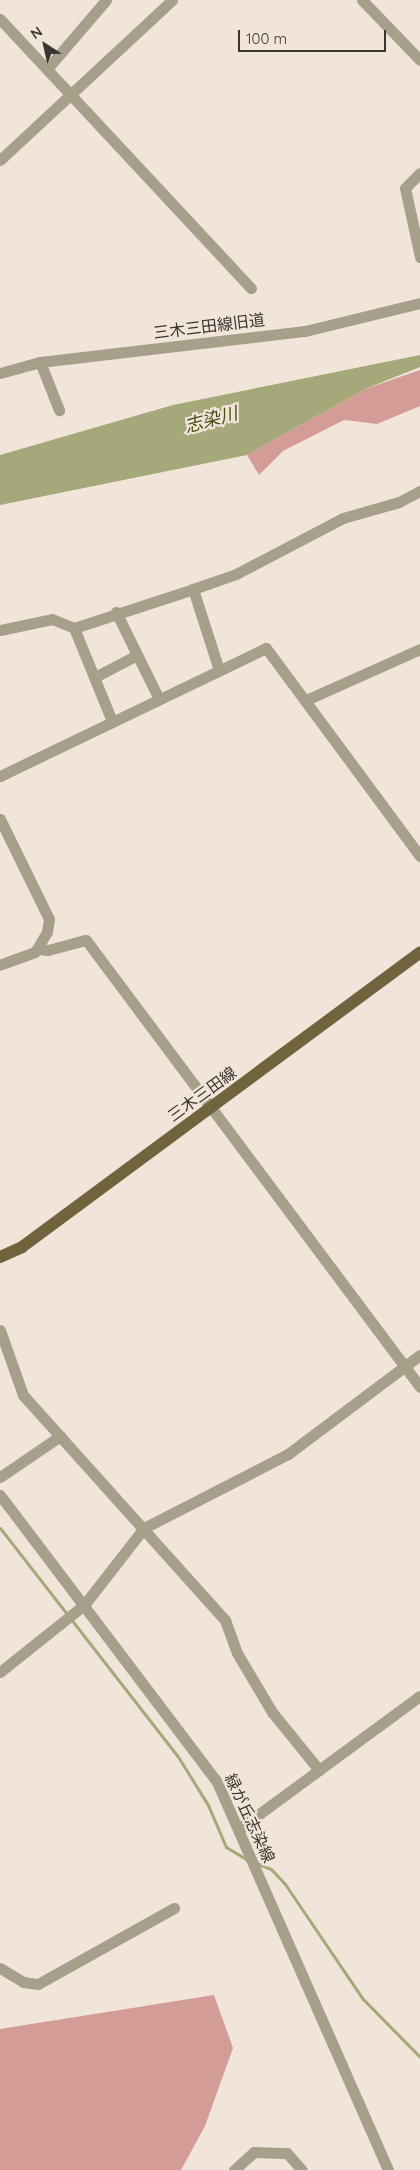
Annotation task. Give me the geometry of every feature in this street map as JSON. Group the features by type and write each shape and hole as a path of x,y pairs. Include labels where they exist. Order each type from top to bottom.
{"main road":[{"name":"三木三田線","path":"0,1257 22,1246 420,953"}],"street":[{"path":"47,69 106,0"},
{"path":"0,160 172,0"},
{"path":"362,0 420,60"},
{"path":"0,19 251,288"},
{"path":"420,173 405,188 420,257"},
{"name":"三木三田線旧道","path":"0,373 40,362 305,331 420,303"},
{"path":"40,362 59,410"},
{"path":"0,630 52,619 74,628 116,612 194,589 236,574 344,518 399,502 420,491"},
{"path":"194,589 218,668"},
{"path":"116,612 158,697"},
{"path":"74,628 112,720"},
{"path":"0,776 218,668 266,648 420,856"},
{"path":"306,700 420,649"},
{"path":"95,677 137,655"},
{"path":"0,819 49,919 38,949"},
{"path":"0,966 38,949 48,950 86,940 420,1387"},
{"path":"0,1330 23,1395 225,1620 237,1653 272,1712 319,1770"},
{"path":"0,1672 84,1605 144,1528 288,1454 420,1355"},
{"path":"0,1477 60,1436"},
{"name":"緑が丘志染線","path":"0,1495 217,1782 240,1828 388,2170"},
{"path":"240,1828 420,1696"},
{"path":"0,1968 23,1982 38,1984 174,1908"},
{"path":"234,2170 254,2152 287,2153 302,2170"}],"shaded area":[{"path":"420,370 420,406 377,424 344,420 283,451 259,475 247,455 365,389"},
{"path":"214,1995 233,2048 205,2126 181,2170 0,2170 0,2029"}],"water":[{"name":"志染川","path":"420,355 420,367 365,389 247,455 0,505 0,455 173,405"}],"waterway":[{"path":"0,1528 177,1755 208,1805 226,1847 248,1860"},
{"path":"256,1863 271,1869 285,1884 363,1999 420,2057"}]}
